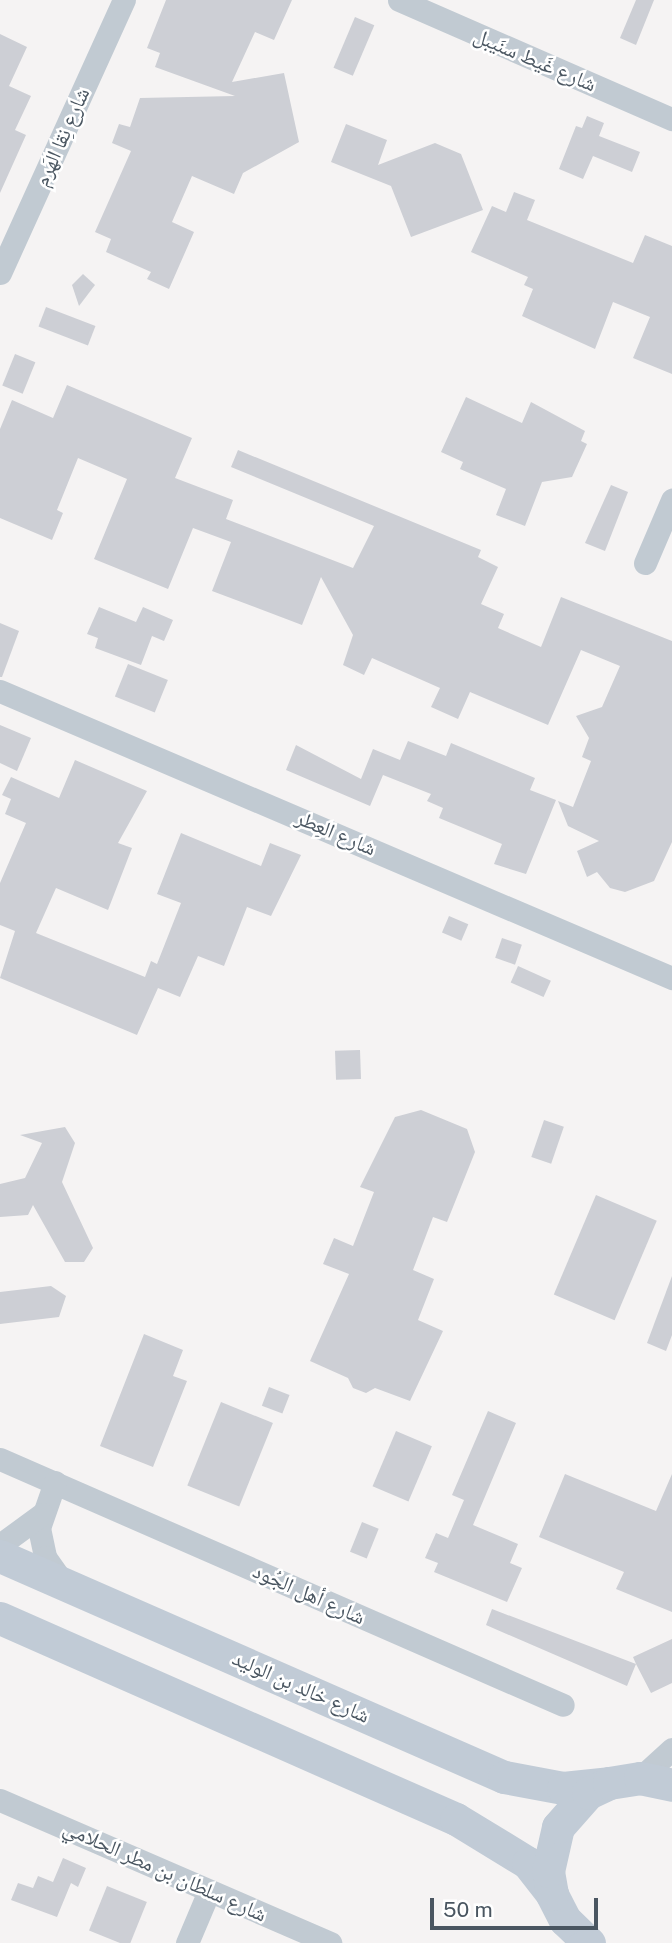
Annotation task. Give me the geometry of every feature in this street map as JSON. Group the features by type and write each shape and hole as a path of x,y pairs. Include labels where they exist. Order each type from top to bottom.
{"street":[{"name":"شارع نِقا الهَرم","path":"0,273 124,0"},
{"name":"شارع غَيط سنَيبل","path":"399,0 672,119"},
{"path":"645,563 672,500"},
{"name":"شارع العِطر","path":"0,691 672,978"},
{"name":"شارع أهل الجُود","path":"0,1459 563,1705"},
{"path":"55,1482 42,1514 40,1542 61,1580"},
{"path":"0,1545 42,1514"},
{"name":"شارع خالِد بن الوليد","path":"0,1556 61,1580 503,1777 563,1788 625,1780 672,1785"},
{"path":"0,1618 456,1819 528,1863 566,1919 589,1943"},
{"path":"566,1919 548,1871 558,1827 588,1793 625,1780 672,1749"},
{"name":"شارع سلطان بن مطر الحلامي","path":"0,1800 330,1943"},
{"path":"187,1943 209,1891"}],"building":[{"path":"166,0 292,0 274,40 255,32 232,82 284,73 299,142 243,173 234,194 192,176 172,222 194,232 169,289 147,279 151,272 106,252 111,239 95,232 131,151 112,143 119,124 130,127 140,98 235,96 155,67 160,53 147,48"},
{"path":"636,0 654,0 636,45 620,38"},
{"path":"355,17 374,25 353,76 334,68"},
{"path":"0,34 27,47 9,86 31,96 15,130 26,135 0,193"},
{"path":"587,116 604,123 599,136 640,152 632,172 593,156 583,179 559,169 576,126 582,128"},
{"path":"346,124 387,140 378,165 435,143 461,154 483,210 411,237 391,186 331,162"},
{"path":"514,192 535,200 527,220 633,263 645,235 672,246 672,374 633,358 650,317 613,302 595,349 522,316 533,289 524,285 528,277 471,252 492,206 506,212"},
{"path":"83,274 95,285 79,306 72,285"},
{"path":"46,307 95,326 88,346 38,327"},
{"path":"15,354 35,362 23,394 2,386"},
{"path":"67,385 192,438 175,478 233,500 226,519 353,568 374,526 231,467 238,450 481,550 478,557 498,567 481,604 504,614 498,628 541,647 561,597 672,641 672,842 654,881 625,892 610,888 597,872 587,877 577,851 599,841 568,826 558,801 573,807 591,761 582,757 589,738 576,716 602,707 620,666 581,650 548,725 470,692 458,719 431,707 440,688 372,658 364,675 343,665 353,635 321,577 302,625 212,591 231,542 193,528 168,589 94,559 127,479 78,458 57,510 63,513 52,540 0,518 0,429 12,400 53,418"},
{"path":"466,397 522,423 531,402 585,431 581,441 587,444 572,477 542,482 525,526 496,515 506,489 460,469 463,462 441,452"},
{"path":"611,485 628,492 605,551 585,543"},
{"path":"99,607 136,622 143,607 173,620 164,641 152,636 141,665 95,648 98,638 87,634"},
{"path":"0,623 19,631 2,677 0,677"},
{"path":"128,664 168,680 155,713 115,696"},
{"path":"0,725 31,738 17,771 0,763"},
{"path":"408,741 446,756 451,743 535,778 530,790 556,800 526,874 494,864 502,844 439,818 443,808 427,801 431,794 383,775 370,806 286,770 296,745 361,779 373,749 400,760"},
{"path":"75,760 147,791 118,843 132,848 108,910 56,888 36,933 145,977 151,961 157,964 181,903 157,894 181,833 261,866 270,843 301,855 271,916 247,907 224,966 198,956 180,997 158,988 137,1035 0,978 15,931 0,925 0,883 26,823 5,814 11,799 2,795 11,777 59,798"},
{"path":"449,916 468,924 461,941 442,933"},
{"path":"502,938 522,945 515,965 495,958"},
{"path":"518,966 551,981 544,997 511,982"},
{"path":"360,1050 361,1079 336,1080 335,1051"},
{"path":"421,1110 467,1129 475,1152 447,1222 433,1217 413,1270 434,1279 418,1320 443,1331 410,1401 375,1388 366,1393 353,1388 348,1378 310,1361 349,1274 323,1264 334,1238 353,1246 374,1192 360,1187 395,1117"},
{"path":"544,1120 564,1127 551,1164 531,1157"},
{"path":"65,1127 75,1143 62,1182 93,1248 84,1262 65,1262 33,1205 28,1215 0,1217 0,1184 25,1178 42,1143 20,1135"},
{"path":"596,1195 657,1221 615,1320 554,1294"},
{"path":"672,1276 672,1335 666,1351 647,1343"},
{"path":"51,1286 66,1296 59,1317 0,1324 0,1292"},
{"path":"144,1334 183,1350 173,1376 187,1381 153,1467 100,1446"},
{"path":"269,1387 290,1395 282,1414 262,1406"},
{"path":"221,1402 273,1423 239,1506 187,1485"},
{"path":"488,1411 516,1423 473,1525 518,1544 510,1563 522,1568 507,1602 434,1572 438,1563 425,1558 436,1533 448,1538 464,1500 452,1495"},
{"path":"396,1431 432,1446 408,1501 373,1486"},
{"path":"565,1474 656,1511 672,1474 672,1612 616,1589 624,1572 539,1537"},
{"path":"362,1522 379,1529 367,1558 350,1552"},
{"path":"492,1609 636,1664 627,1686 486,1625"},
{"path":"672,1639 672,1683 651,1693 633,1657"},
{"path":"63,1858 86,1868 78,1887 71,1883 57,1917 11,1900 18,1883 33,1888 38,1876 53,1882"},
{"path":"107,1886 147,1902 130,1943 120,1943 89,1931"}]}
